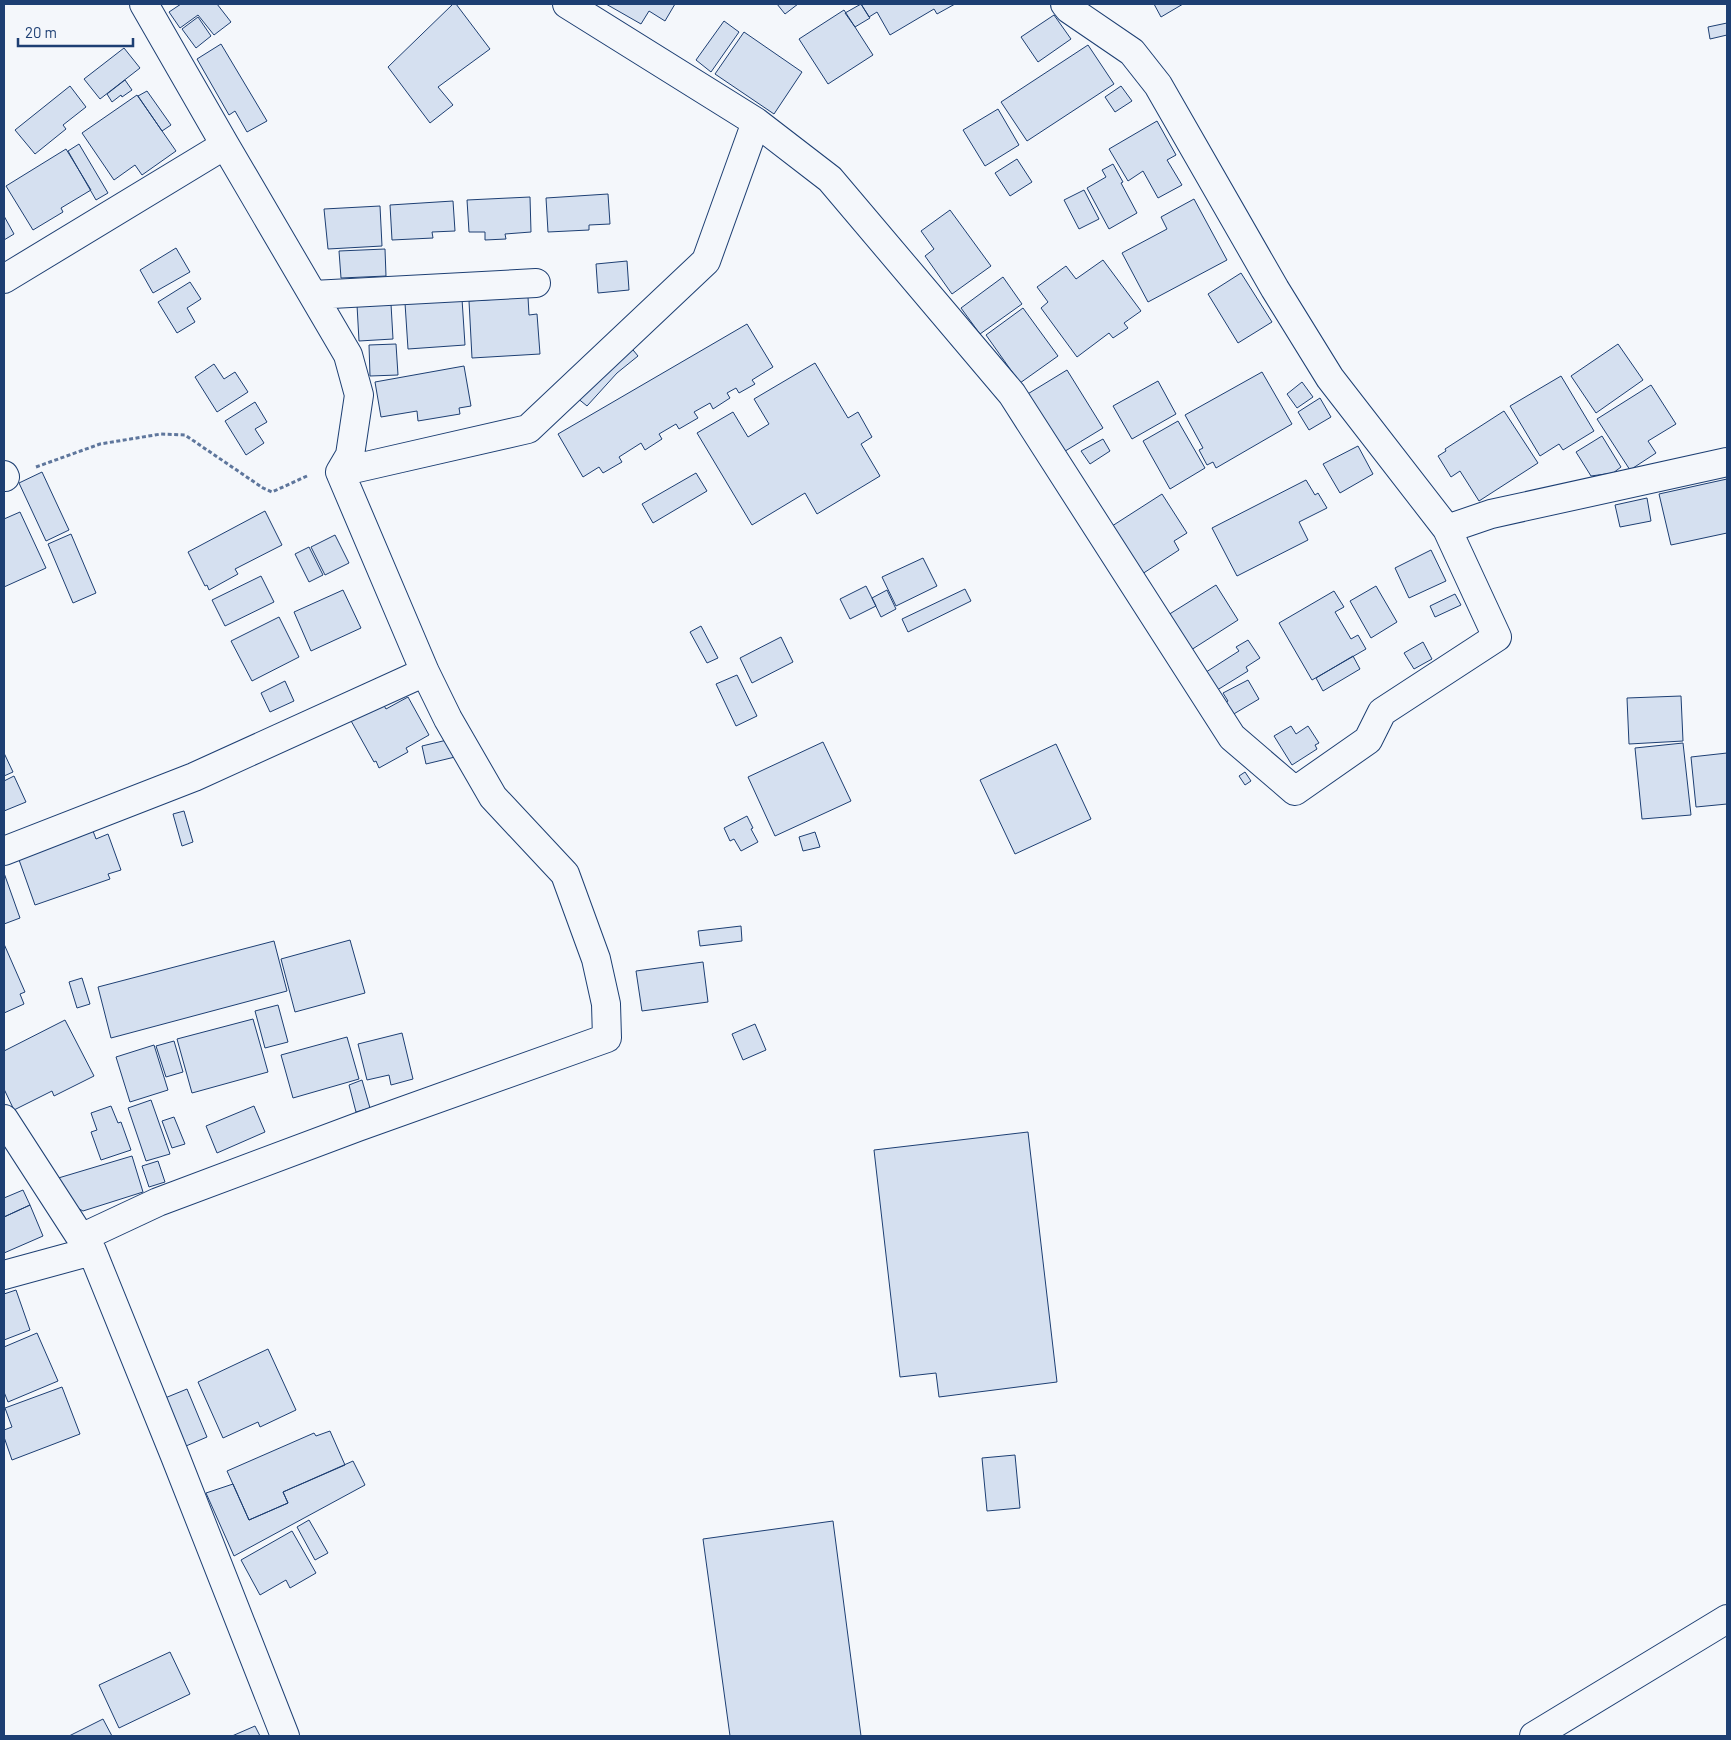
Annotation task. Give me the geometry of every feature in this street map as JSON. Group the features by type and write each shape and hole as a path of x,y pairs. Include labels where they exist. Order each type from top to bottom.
{"street":[{"path":"4,1275 86,1244 158,1202 367,1124 607,1038 606,1004 596,959 565,874 493,797 448,719 425,672 345,463 359,395 348,355 144,4"},
{"path":"567,4 756,122 830,179 1012,394 1232,737 1295,791 1368,740 1382,712 1497,637 1447,529 1330,378 1276,289 1158,85 1132,52 1069,9 1065,4"},
{"path":"345,463 528,429 706,261 756,122"},
{"path":"4,279 225,145"},
{"path":"313,295 536,283"},
{"path":"1447,529 1491,514 1727,462"},
{"path":"4,851 194,777 425,672"},
{"path":"4,1119 86,1244 175,1456 285,1736"},
{"path":"1534,1736 1727,1619"}],"path":[{"path":"4,476 100,444 161,434 185,435 263,488 272,492 345,463"}],"building":[{"path":"181,4 217,4 231,22 214,35 198,15 180,28 169,12"},
{"path":"453,4 456,4 490,49 438,87 453,105 430,123 388,67"},
{"path":"606,4 675,4 665,21 649,11 641,24"},
{"path":"777,4 798,4 785,14"},
{"path":"861,4 870,18 855,27 845,13"},
{"path":"861,4 955,4 937,14 934,9 890,35 877,12 869,17"},
{"path":"1154,4 1183,4 1161,17"},
{"path":"844,10 873,55 828,84 799,39"},
{"path":"1054,15 1071,39 1038,62 1021,37"},
{"path":"198,17 211,36 196,48 182,29"},
{"path":"724,21 739,32 711,72 696,60"},
{"path":"1727,23 1727,35 1710,39 1708,27"},
{"path":"744,32 802,72 774,114 715,74"},
{"path":"221,44 267,121 247,132 235,111 229,115 197,59"},
{"path":"1088,45 1114,84 1027,141 1001,102"},
{"path":"124,48 140,68 100,99 84,79"},
{"path":"125,80 132,90 112,102 107,94"},
{"path":"70,86 86,107 63,125 66,129 35,154 15,130"},
{"path":"1121,86 1132,101 1115,112 1105,97"},
{"path":"147,91 171,125 162,131 138,96"},
{"path":"137,95 176,151 142,175 135,165 114,180 82,133"},
{"path":"998,109 1019,145 985,166 963,130"},
{"path":"1157,121 1176,155 1167,160 1182,185 1158,198 1143,171 1128,181 1109,149"},
{"path":"79,144 108,193 96,200 68,151"},
{"path":"66,149 91,190 61,208 63,212 33,230 6,186"},
{"path":"1017,159 1032,182 1010,196 995,173"},
{"path":"1113,164 1137,213 1109,229 1087,188 1106,177 1102,170"},
{"path":"1084,190 1099,219 1079,229 1064,200"},
{"path":"608,194 610,224 589,225 589,230 548,232 546,198"},
{"path":"530,197 531,232 505,234 506,239 485,240 485,232 469,232 467,200"},
{"path":"1194,199 1227,260 1148,302 1122,253 1167,229 1161,217"},
{"path":"453,201 455,231 432,232 433,238 392,240 390,205"},
{"path":"380,206 382,246 328,249 324,209"},
{"path":"950,210 991,266 952,294 925,256 934,249 921,231"},
{"path":"4,216 14,234 4,240"},
{"path":"176,248 190,272 153,293 140,270"},
{"path":"385,249 386,276 341,278 339,251"},
{"path":"1103,260 1141,311 1124,323 1128,328 1113,338 1109,333 1077,357 1041,308 1048,302 1037,287 1066,266 1076,279"},
{"path":"627,261 629,290 598,293 596,264"},
{"path":"1241,273 1272,322 1238,343 1208,294"},
{"path":"1003,277 1022,304 980,334 961,308"},
{"path":"190,282 201,299 187,308 195,322 177,333 158,302"},
{"path":"528,297 529,315 537,314 540,354 472,358 469,301"},
{"path":"462,299 465,345 408,349 405,303"},
{"path":"391,304 393,339 359,341 357,305"},
{"path":"1023,308 1058,356 1020,383 986,335"},
{"path":"747,324 773,367 752,380 755,384 739,393 736,388 727,393 730,398 713,409 710,403 694,412 698,418 679,429 676,424 659,434 662,439 645,450 641,443 619,457 622,462 603,473 599,467 583,477 558,434"},
{"path":"396,344 398,375 370,376 369,345"},
{"path":"1618,344 1643,380 1596,413 1571,376"},
{"path":"629,345 638,356 617,373 587,406 576,397"},
{"path":"815,363 848,418 858,412 872,437 861,444 880,476 817,514 805,493 752,525 697,433 733,412 748,437 769,424 754,399"},
{"path":"214,364 224,379 235,372 248,392 217,412 195,377"},
{"path":"464,366 471,406 459,408 460,414 418,421 417,411 381,417 375,382"},
{"path":"1067,370 1103,428 1062,453 1026,395"},
{"path":"1262,372 1292,424 1216,468 1213,462 1207,465 1199,450 1203,448 1185,415"},
{"path":"1561,376 1594,431 1563,450 1559,444 1540,456 1510,406"},
{"path":"1158,381 1176,414 1132,439 1113,406"},
{"path":"1302,382 1313,397 1297,408 1287,394"},
{"path":"1651,385 1676,424 1648,441 1656,453 1630,470 1597,419"},
{"path":"1320,398 1331,417 1309,430 1298,412"},
{"path":"255,402 267,422 255,429 264,443 246,455 225,421"},
{"path":"1504,411 1538,463 1479,501 1460,471 1451,477 1438,456 1446,451 1445,449"},
{"path":"1178,421 1205,468 1170,489 1143,441"},
{"path":"1602,436 1621,467 1613,473 1591,476 1576,452"},
{"path":"1103,439 1110,451 1090,464 1081,451"},
{"path":"1358,446 1373,474 1340,493 1323,464"},
{"path":"42,472 69,530 46,541 19,483"},
{"path":"696,473 707,491 653,523 642,504"},
{"path":"1727,479 1727,533 1671,545 1659,494"},
{"path":"1306,480 1315,495 1318,493 1327,508 1299,522 1308,540 1237,576 1212,528"},
{"path":"1162,494 1187,533 1174,541 1179,550 1139,576 1109,528"},
{"path":"1647,498 1651,521 1620,527 1615,505"},
{"path":"265,511 282,545 235,569 238,574 209,590 207,585 205,586 188,552"},
{"path":"20,512 46,568 4,587 4,519"},
{"path":"71,534 96,593 73,603 48,544"},
{"path":"335,535 349,563 325,575 311,547"},
{"path":"309,547 323,575 309,582 295,554"},
{"path":"1431,550 1446,581 1409,598 1395,568"},
{"path":"923,558 937,586 896,606 882,577"},
{"path":"261,576 274,602 225,626 212,600"},
{"path":"1216,585 1238,620 1191,650 1168,615"},
{"path":"866,586 876,606 850,619 840,599"},
{"path":"1376,586 1397,622 1371,638 1350,601"},
{"path":"965,589 971,601 908,632 902,619"},
{"path":"343,590 361,628 311,651 294,612"},
{"path":"887,590 896,609 881,617 872,598"},
{"path":"1334,591 1344,607 1335,612 1351,639 1358,635 1366,649 1312,680 1279,623"},
{"path":"1455,594 1461,605 1435,617 1430,606"},
{"path":"279,617 299,657 252,681 231,641"},
{"path":"701,626 718,658 707,663 690,632"},
{"path":"781,637 793,662 752,683 740,658"},
{"path":"1248,640 1260,658 1246,667 1248,671 1214,692 1203,674 1239,651 1236,647"},
{"path":"1423,642 1432,659 1414,669 1404,653"},
{"path":"1353,656 1360,669 1323,691 1316,678"},
{"path":"737,675 757,716 736,726 716,684"},
{"path":"1248,680 1259,699 1232,715 1225,703 1228,701 1223,693"},
{"path":"285,681 294,701 270,712 261,693"},
{"path":"1681,696 1683,741 1629,744 1627,698"},
{"path":"408,697 429,735 406,748 408,752 379,768 350,719 382,702 386,709"},
{"path":"1291,726 1296,734 1308,726 1319,743 1315,745 1317,749 1292,765 1274,736"},
{"path":"447,740 455,757 426,764 422,746"},
{"path":"823,742 851,801 775,836 748,777"},
{"path":"1683,743 1691,815 1642,819 1635,748"},
{"path":"1056,744 1091,819 1015,854 980,780"},
{"path":"4,753 13,772 4,776"},
{"path":"1727,753 1727,804 1696,807 1691,757"},
{"path":"1245,772 1251,781 1245,785 1239,776"},
{"path":"14,776 26,802 4,811 4,781"},
{"path":"184,811 193,842 182,846 173,814"},
{"path":"747,816 758,842 741,851 734,839 730,841 724,828"},
{"path":"93,831 96,839 108,834 121,870 108,874 110,879 35,905 18,857"},
{"path":"815,832 820,847 803,851 799,837"},
{"path":"4,873 20,918 4,924"},
{"path":"741,926 742,941 700,946 698,931"},
{"path":"350,940 365,993 295,1012 281,959"},
{"path":"274,941 287,991 111,1038 98,987"},
{"path":"4,944 25,992 20,994 24,1004 4,1013"},
{"path":"703,962 708,1002 642,1011 636,971"},
{"path":"82,978 90,1004 77,1008 69,982"},
{"path":"278,1005 288,1042 265,1048 255,1011"},
{"path":"253,1019 268,1072 192,1093 177,1039"},
{"path":"65,1020 94,1076 54,1096 52,1091 14,1110 4,1089 4,1051"},
{"path":"755,1024 766,1050 743,1060 732,1034"},
{"path":"402,1033 413,1079 391,1085 389,1075 367,1080 358,1044"},
{"path":"347,1037 359,1079 293,1098 281,1055"},
{"path":"174,1041 183,1072 166,1077 156,1046"},
{"path":"154,1045 168,1090 130,1102 116,1057"},
{"path":"362,1080 370,1108 356,1112 349,1085"},
{"path":"151,1100 170,1154 146,1161 128,1108"},
{"path":"111,1106 118,1123 121,1122 131,1150 101,1160 91,1132 97,1130 91,1113"},
{"path":"254,1106 265,1132 217,1153 206,1126"},
{"path":"174,1117 185,1144 172,1148 162,1121"},
{"path":"1028,1132 1057,1382 939,1397 936,1373 900,1377 874,1150"},
{"path":"132,1156 143,1192 83,1211 60,1198 55,1179"},
{"path":"158,1161 165,1182 149,1187 142,1166"},
{"path":"23,1190 30,1205 4,1217 4,1198"},
{"path":"30,1205 43,1236 4,1253 4,1217"},
{"path":"16,1290 30,1330 4,1340 4,1294"},
{"path":"37,1333 58,1381 8,1402 4,1392 4,1347"},
{"path":"268,1349 296,1410 260,1427 258,1422 223,1438 198,1382"},
{"path":"62,1387 80,1434 12,1460 4,1437 4,1430 12,1427 5,1408"},
{"path":"187,1389 207,1437 186,1446 165,1398"},
{"path":"330,1431 345,1465 283,1492 288,1503 249,1520 227,1471 314,1433 316,1436"},
{"path":"1015,1455 1020,1508 987,1511 982,1458"},
{"path":"353,1461 365,1485 234,1556 206,1493 233,1484 249,1520 288,1503 283,1492"},
{"path":"309,1520 328,1553 315,1560 297,1527"},
{"path":"833,1521 861,1736 730,1736 703,1539"},
{"path":"292,1531 316,1573 290,1588 286,1580 260,1595 241,1560"},
{"path":"170,1652 190,1694 119,1728 99,1685"},
{"path":"103,1719 112,1736 69,1736"},
{"path":"255,1726 260,1736 232,1736"}]}
